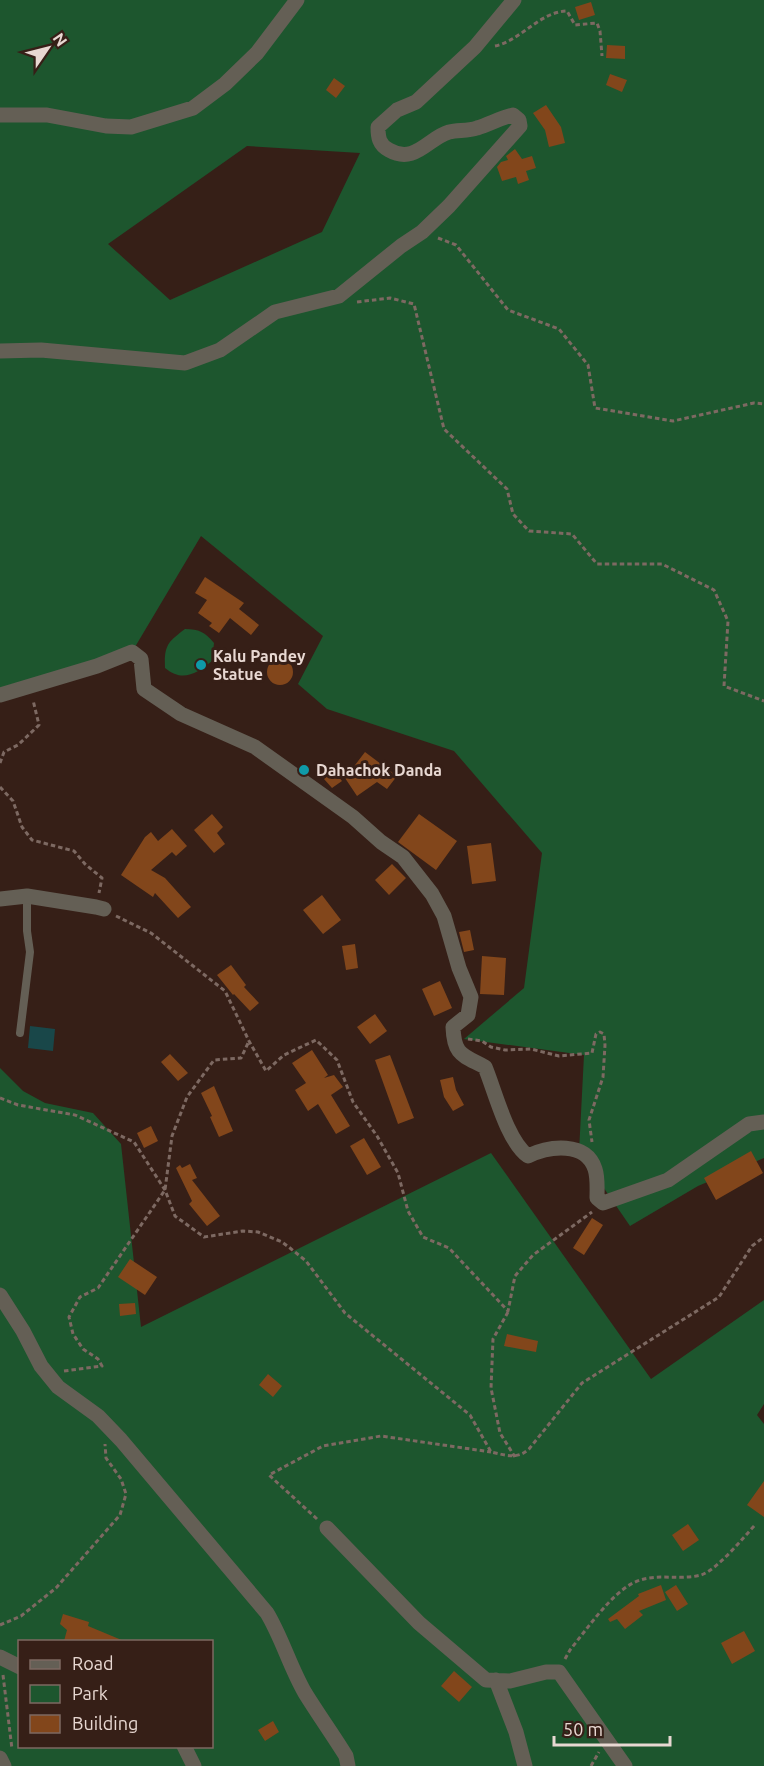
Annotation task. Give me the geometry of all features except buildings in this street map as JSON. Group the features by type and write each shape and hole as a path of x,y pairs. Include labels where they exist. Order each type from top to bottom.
{"street":[{"path":"0,115 47,115 106,126 131,127 193,108 225,84 257,53 297,0"},
{"path":"0,351 40,350 185,363 220,350 275,312 339,296 422,232 449,206 508,136 520,126 519,120 513,115 476,128 448,132 415,153 398,155 386,148 378,139 378,127 398,110 416,102 475,47 514,0"},
{"path":"0,695 31,687 132,652 141,659 144,689 150,694 181,714 255,747 353,817 381,842 403,857 432,894 444,916 459,968 471,997 468,1016 453,1027 455,1046 462,1056 485,1067 520,1150 528,1156 540,1150 558,1148 572,1149 584,1154 595,1168 597,1198 603,1203 668,1180 749,1124 764,1122"},
{"path":"0,899 27,896 100,908"},
{"path":"0,1295 23,1331 41,1366 58,1387 98,1416 134,1455 267,1613 290,1664 306,1694 346,1756 348,1766"},
{"path":"327,1528 434,1637 486,1680 510,1681 546,1672 559,1672 625,1766"},
{"path":"1,1658 18,1666"},
{"path":"496,1680 516,1732 525,1766"},
{"path":"185,1748 194,1766"}],"lane":[{"path":"20,1033 30,952 27,931 27,896"}],"path":[{"path":"475,47 496,46 509,42 555,11 567,11 575,25 597,23 602,56"},
{"path":"422,232 456,245 508,310 559,329 588,365 595,408 673,421 754,404 764,404"},
{"path":"356,302 390,298 414,304 444,429 507,489 513,514 529,531 572,534 597,564 662,564 714,590 728,621 724,686 764,701"},
{"path":"0,763 4,752 18,745 39,725 31,687"},
{"path":"0,787 13,801 22,827 32,840 74,851 102,878 100,908 151,933 225,991 266,1071 284,1055 316,1040 337,1060 353,1102 377,1136 398,1173 408,1211 423,1237 449,1248 508,1311"},
{"path":"453,1038 482,1041 491,1047 505,1050 531,1049 559,1056 574,1056 592,1053 596,1034 600,1032 604,1034 603,1077 589,1120 595,1168"},
{"path":"41,1366 68,1372 102,1366 98,1359 83,1349 73,1334 69,1317 80,1297 98,1288 165,1190 172,1136 187,1097 214,1060 241,1058 249,1041"},
{"path":"0,1098 18,1105 75,1115 134,1142 165,1190 175,1216 204,1238 243,1231 258,1232 282,1242 306,1261 345,1313 470,1415 491,1452"},
{"path":"515,1457 500,1433 491,1388 494,1339 508,1311 516,1276 533,1255 603,1203"},
{"path":"327,1528 269,1475 323,1446 381,1436 515,1457 522,1455 582,1383 718,1298 752,1246 764,1237"},
{"path":"0,1625 21,1616 56,1588 120,1515 126,1494 121,1479 106,1458 102,1427 98,1416"},
{"path":"559,1672 570,1650 614,1596 633,1583 653,1577 702,1574 732,1550 755,1525"},
{"path":"1,1658 6,1761"}],"green space":[{"path":"0,0 764,0 764,1158 698,1186 630,1226 579,1152 584,1055 464,1039 524,988 542,853 454,751 327,709 298,684 323,636 201,536 132,652 0,695","holes":["247,146 360,153 322,232 170,300 108,244"]},
{"path":"185,629 201,632 214,643 212,661 190,675 184,676 165,668 165,660 168,645"},
{"path":"0,1068 23,1091 45,1103 93,1113 121,1144 141,1327 491,1153 651,1379 764,1300 764,1404 757,1415 764,1424 764,1766 0,1766"}],"water":[{"path":"30,1026 55,1029 53,1051 28,1048"}],"place":[{"name":"Kalu Pandey Statue","path":"201,665"},
{"name":"Dahachok Danda","path":"304,770"}]}
